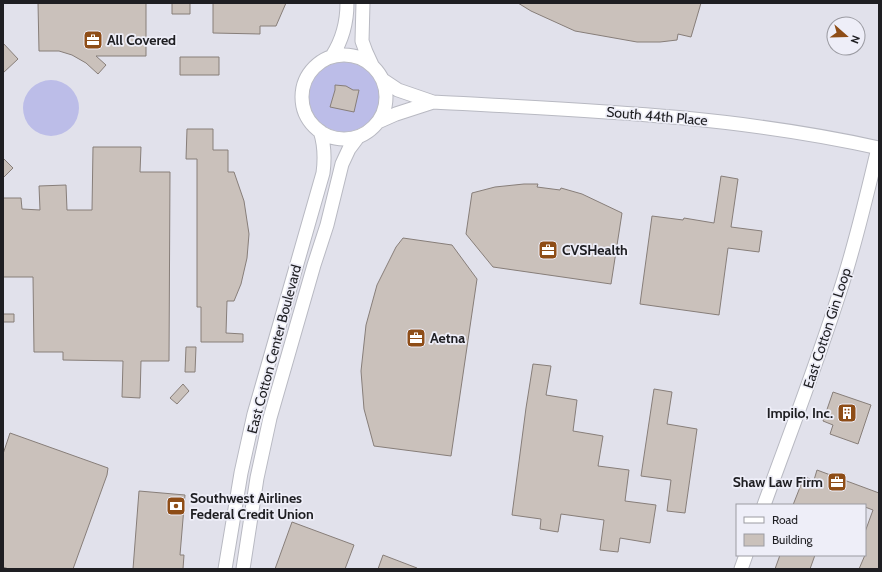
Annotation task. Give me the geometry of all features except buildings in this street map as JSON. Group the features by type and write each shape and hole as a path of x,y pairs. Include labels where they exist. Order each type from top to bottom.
{"street":[{"path":"332,56 343,36 346,23 347,3"},
{"name":"East Cotton Center Boulevard","path":"363,3 362,41 372,65 383,80 386,91 386,100 382,115 378,122 370,130 358,137 348,139 337,139 330,137 311,123 306,115 302,99 302,90 305,80 314,67 322,60 332,56 341,55 353,55 372,65"},
{"name":"South 44th Place","path":"383,80 400,91 432,102 667,116 757,126 878,148"},
{"name":"South 44th Place","path":"378,122 396,114 432,102"},
{"name":"East Cotton Center Boulevard","path":"225,569 240,479 254,414 308,225 324,163 324,141 320,131"},
{"name":"East Cotton Center Boulevard","path":"243,569 263,448 270,418 297,322 327,225 342,164 358,137"},
{"name":"East Cotton Gin Loop","path":"764,504 815,367 842,287 860,223 878,148"},
{"path":"297,322 293,312 293,303 309,252 308,225"},
{"path":"742,569 746,556"}],"shaded area":[{"path":"344,62 357,65 369,72 376,84 379,97 376,110 369,122 357,129 344,132 331,129 319,122 312,110 309,97 312,84 319,72 331,65"},
{"path":"46,80 56,80 71,88 77,97 79,108 77,119 71,128 56,136 46,136 35,131 28,124 23,113 23,103 28,92 35,85"}],"place":[{"name":"All Covered","path":"93,40"},
{"name":"CVSHealth","path":"548,250"},
{"name":"Aetna","path":"416,338"},
{"name":"Impilo, Inc.","path":"847,413"},
{"name":"Shaw Law Firm","path":"837,482"},
{"name":"Southwest Airlines Federal Credit Union","path":"176,506"}]}
